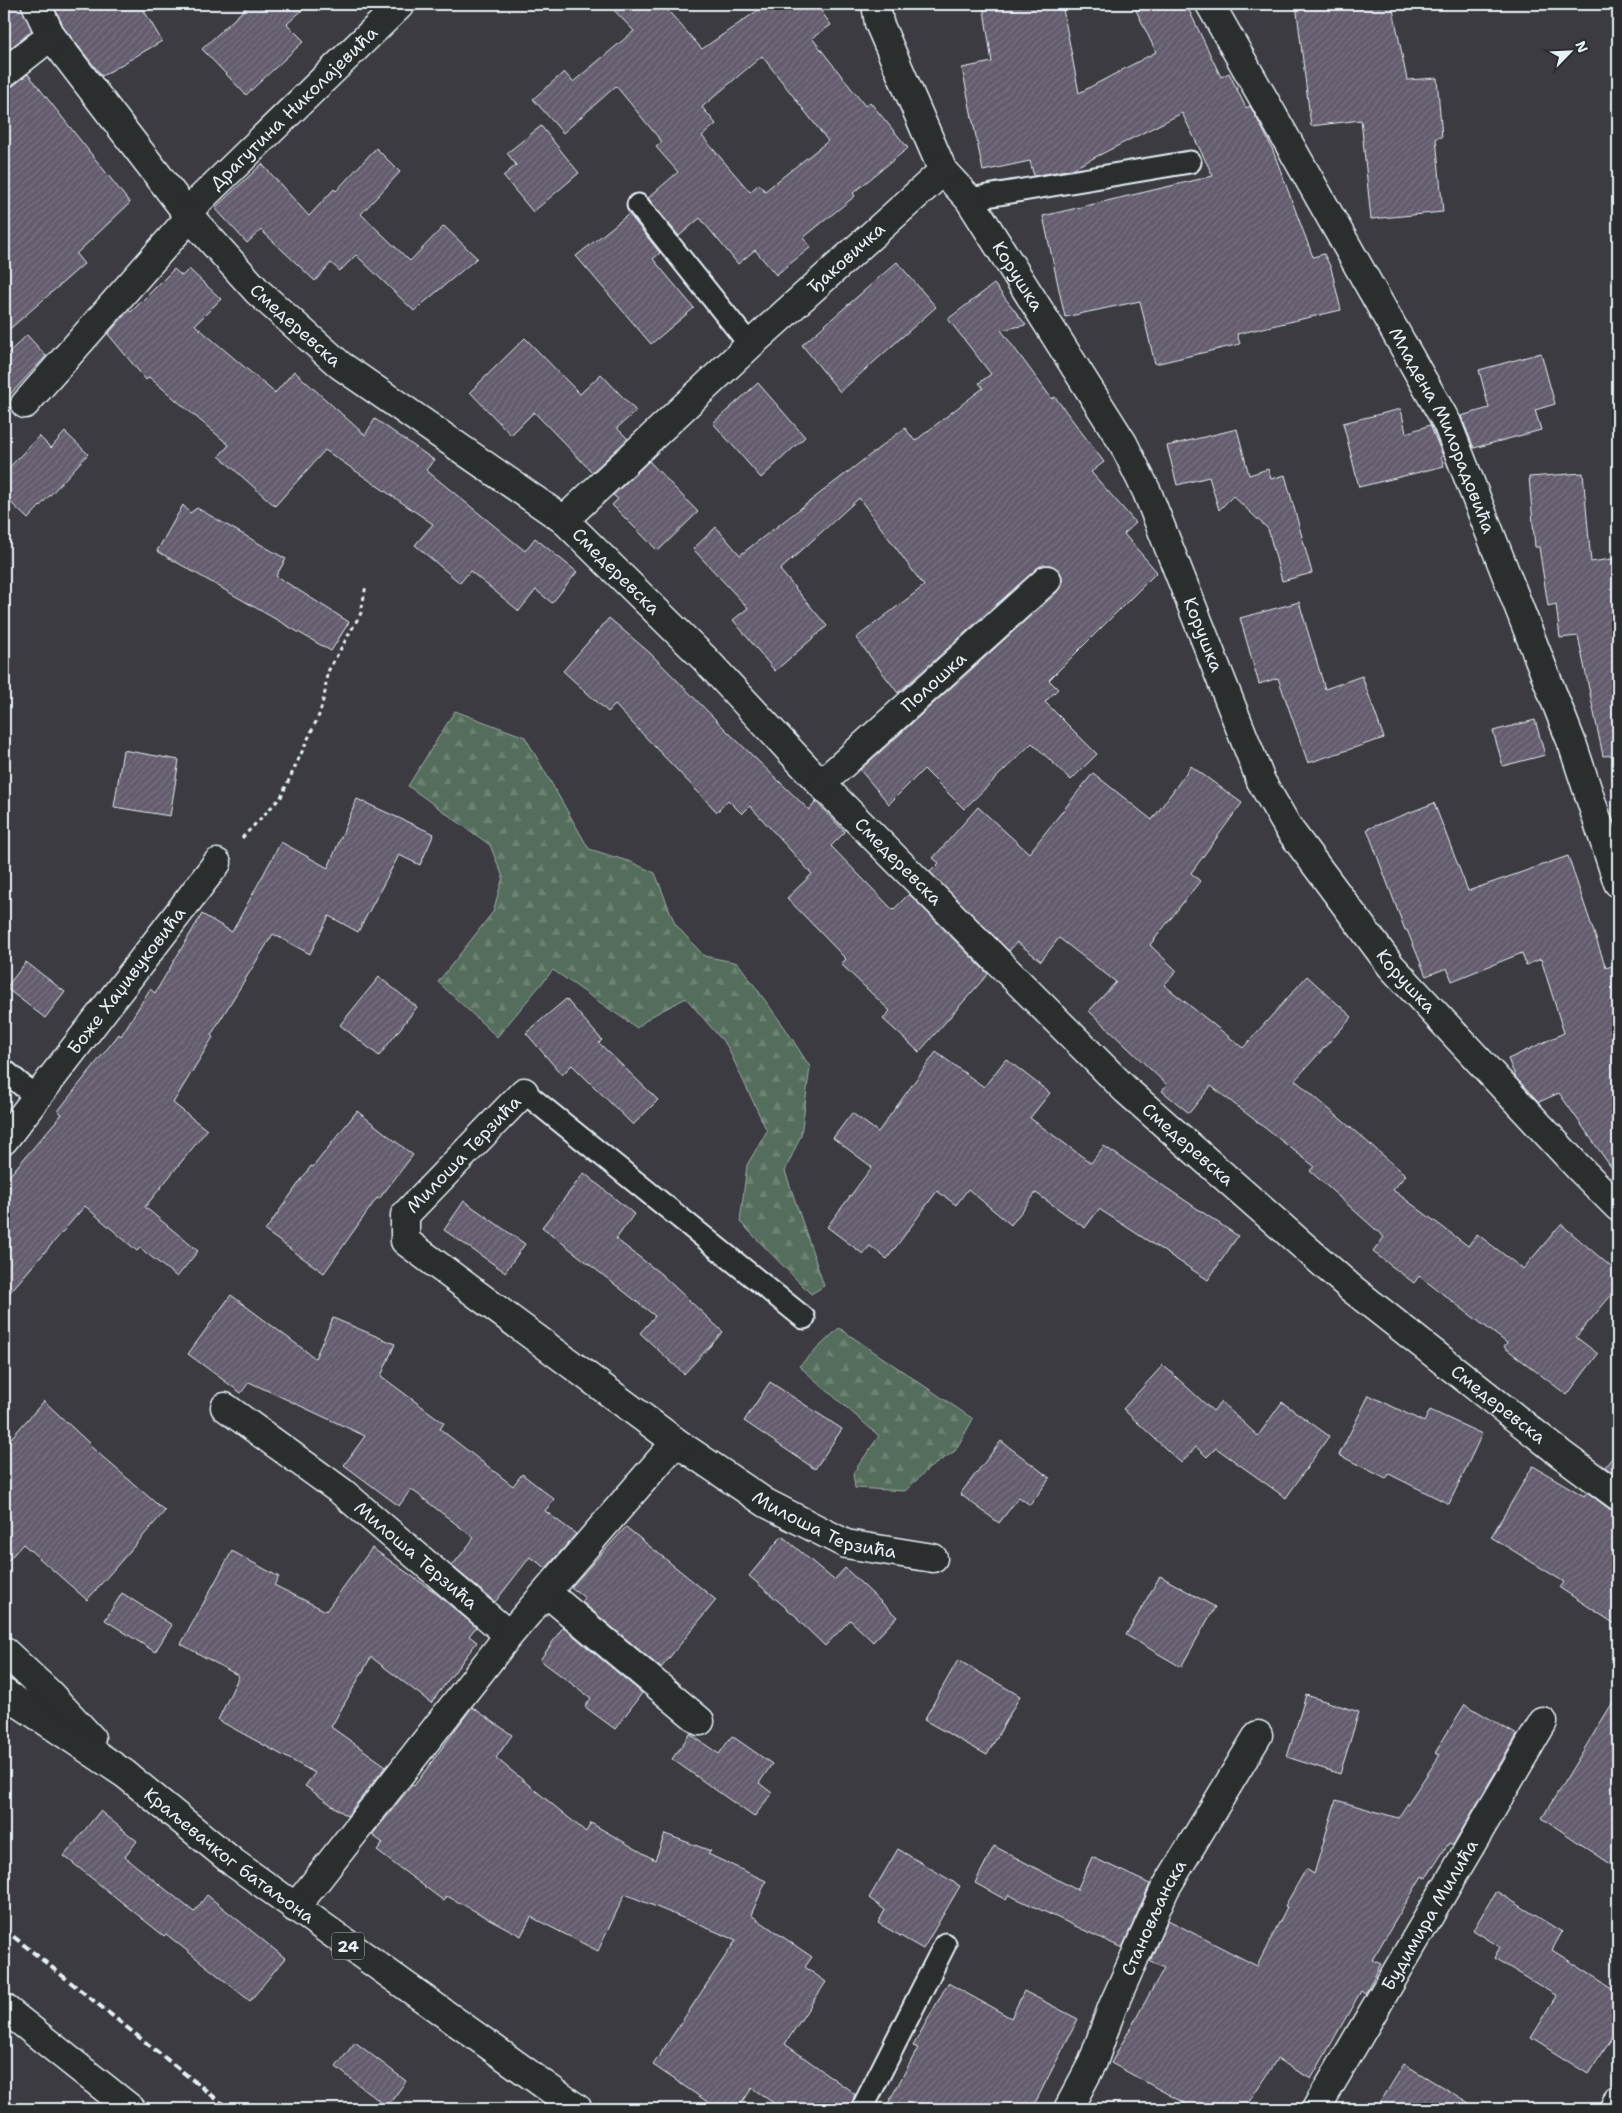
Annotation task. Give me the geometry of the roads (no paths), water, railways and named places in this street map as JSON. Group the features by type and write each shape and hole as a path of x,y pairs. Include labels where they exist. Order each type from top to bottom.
{"street":[{"name":"Смедеревска","path":"36,4 51,36 189,215 258,292 340,365 564,520 704,658 821,784 1126,1090 1351,1288 1561,1454 1618,1496"},
{"name":"Драгутина Николајевића","path":"189,215 401,4"},
{"name":"Корушка","path":"876,4 880,23 943,171 969,198 1123,443 1147,492 1261,781 1290,829 1391,966 1566,1154 1618,1207"},
{"name":"Младена Милорадовића","path":"1210,4 1447,423 1573,746 1618,883"},
{"path":"4,73 51,36"},
{"name":"Ђаковичка","path":"564,520 750,346 943,171"},
{"path":"25,404 189,215"},
{"name":"Полошка","path":"821,784 1047,580"},
{"name":"Боже Хаџивуковића","path":"4,1140 217,863"},
{"name":"Милоша Терзића","path":"524,1092 405,1215 405,1241 676,1442 766,1503 846,1544 933,1558"},
{"name":"Милоша Терзића","path":"225,1408 342,1492 509,1635"},
{"path":"295,1908 509,1635 676,1442"},
{"path":"547,1593 700,1721"},
{"name":"Краљевачког батаљона","path":"4,1651 49,1693 125,1774"},
{"name":"Краљевачког батаљона","path":"4,1694 125,1774 234,1863 578,2109"},
{"name":"Будимира Милића","path":"1316,2109 1543,1722"},
{"name":"Становљанска","path":"1068,2109 1092,2062 1112,2008 1165,1889 1258,1735"},
{"path":"4,2008 131,2109"},
{"path":"1615,2109 1618,2103"}],"lane":[{"path":"969,198 1190,162"},
{"path":"638,205 750,346"},
{"path":"4,1070 37,1098"},
{"name":"Милоша Терзића","path":"524,1092 804,1318"},
{"path":"862,2109 945,1944"}],"railway":[{"path":"4,1929 229,2109"}]}
